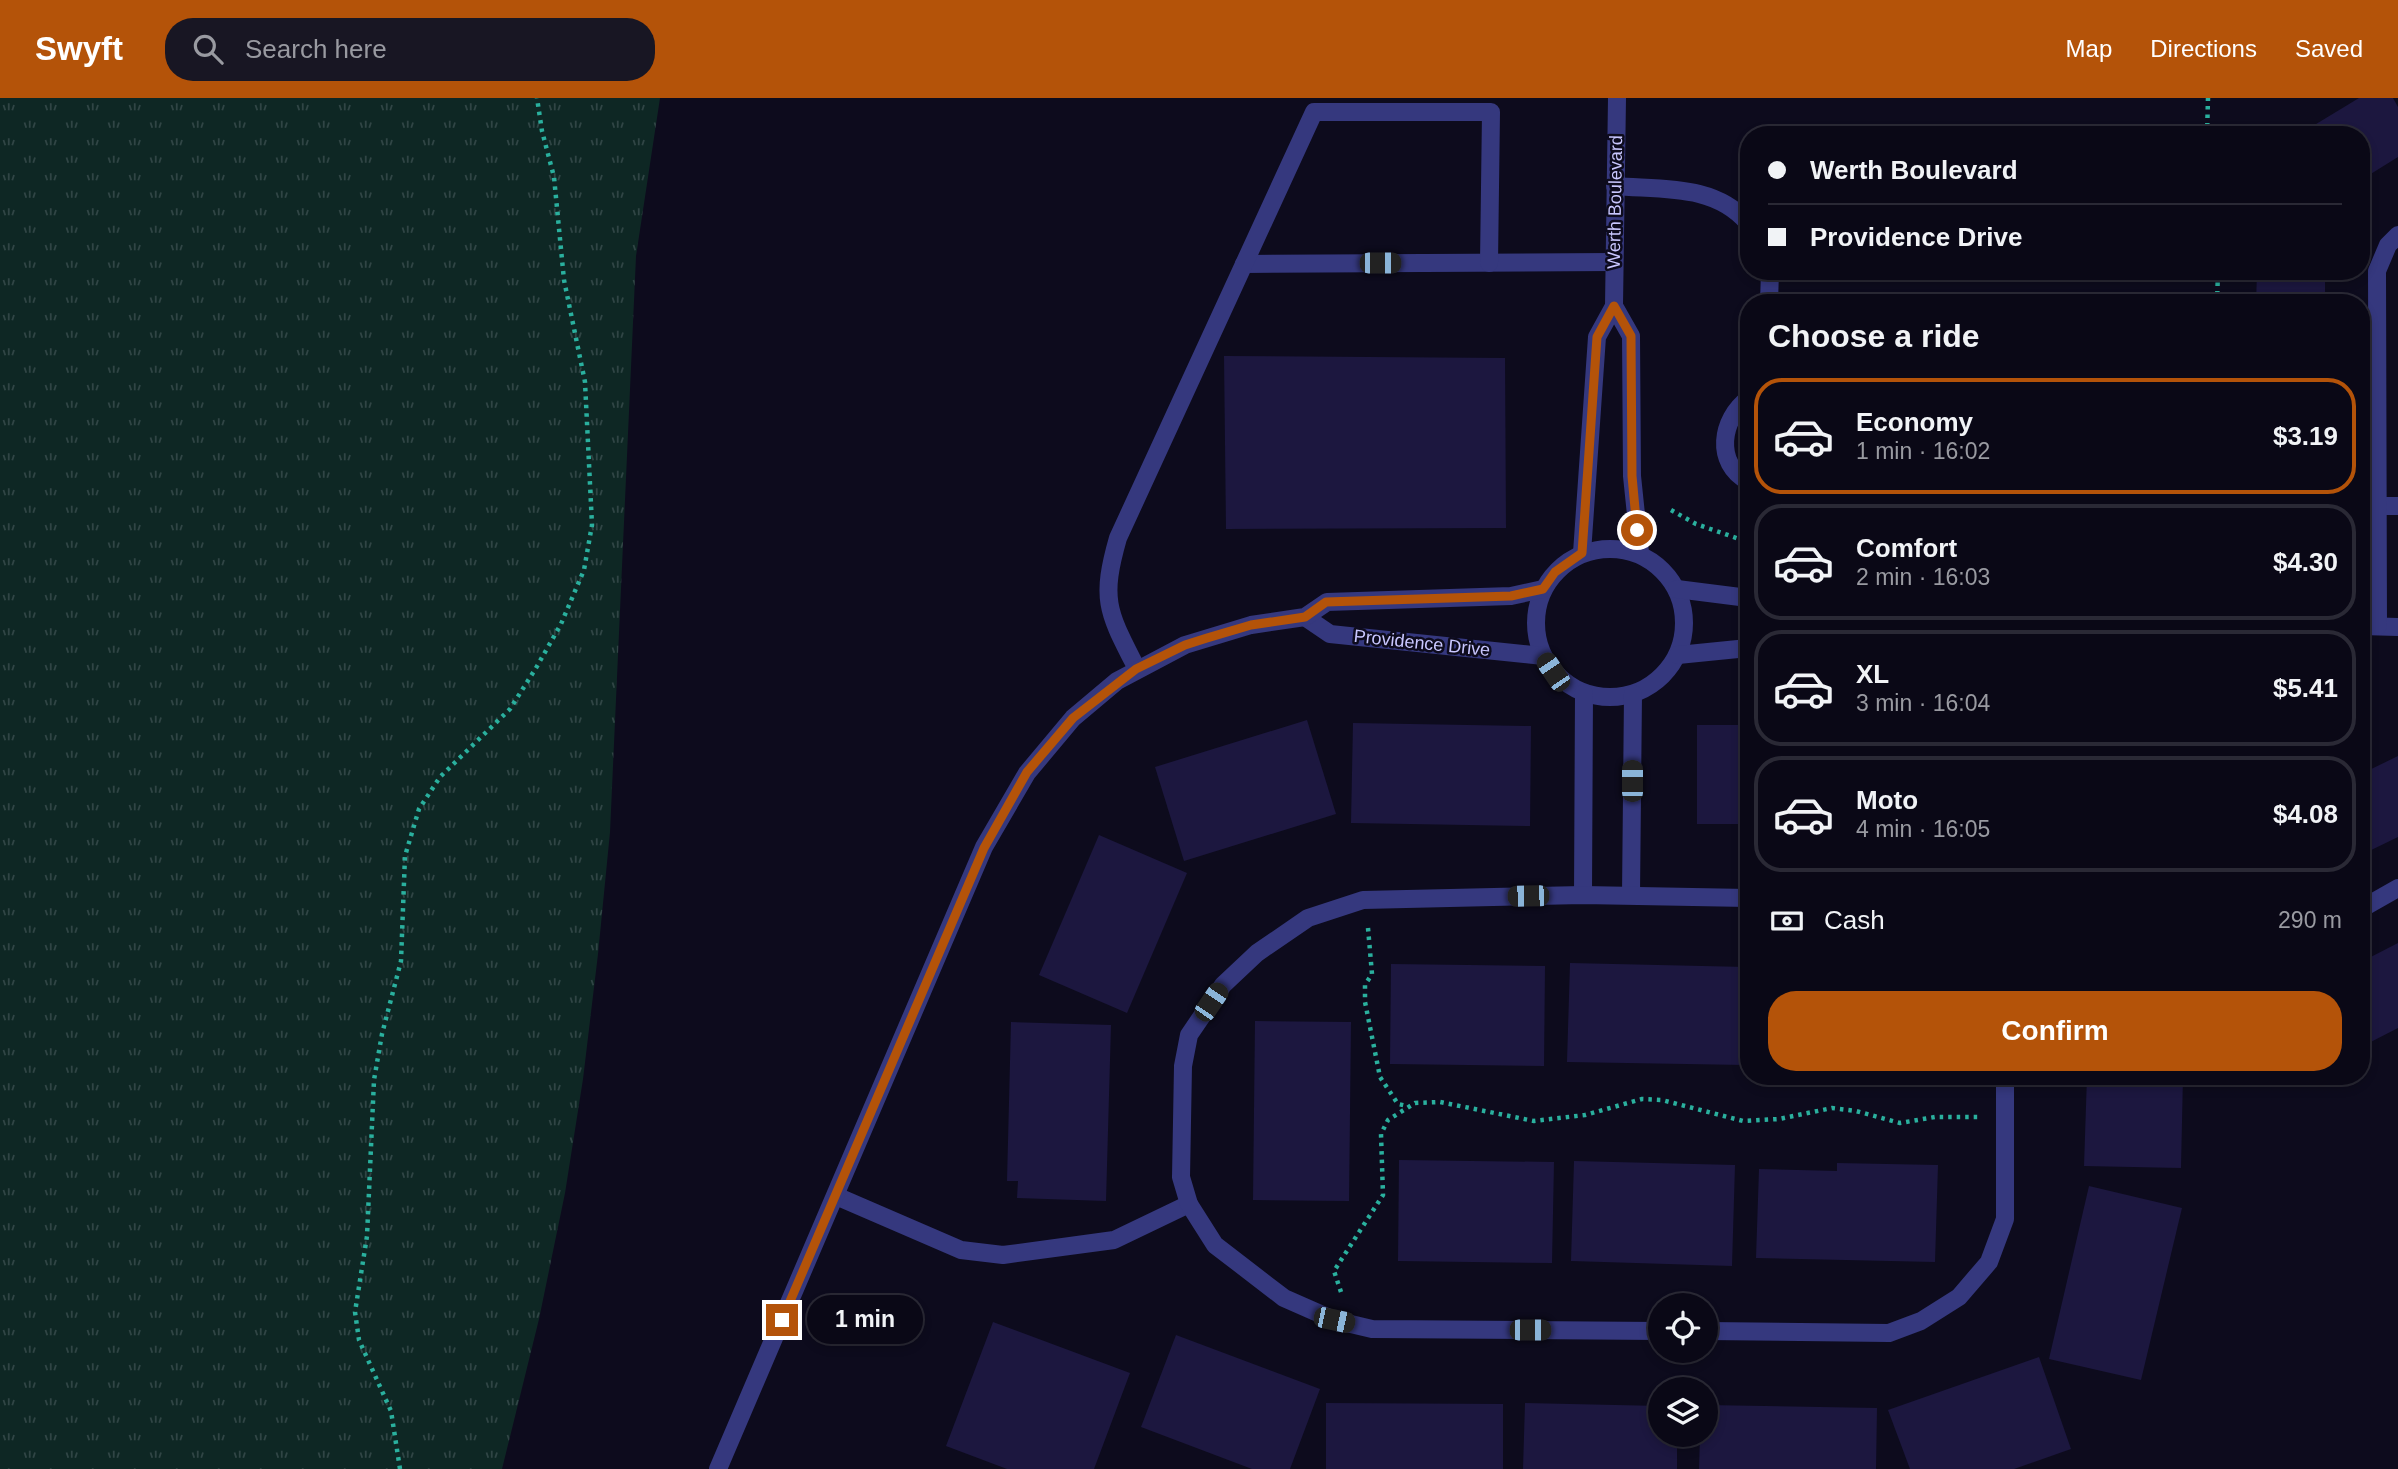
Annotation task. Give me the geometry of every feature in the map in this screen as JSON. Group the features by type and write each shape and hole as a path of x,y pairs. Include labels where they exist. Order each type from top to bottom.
{"street":[{"name":"Werth Boulevard","path":"1582,553 1597,337 1614,306 1617,98"},
{"path":"1136,669 1111,619 1107,578 1118,538 1314,112 1491,112 1489,263"},
{"path":"1615,186 1697,191 1740,213"},
{"path":"2398,234 2388,245 2377,271 2378,506 2370,626 2398,627"},
{"path":"1244,264 1614,262"},
{"name":"Werth Boulevard","path":"1614,306 1631,336 1632,476 1640,553"},
{"path":"1740,408 1729,420 1724,436 1732,467 1740,474"},
{"path":"2378,506 2398,506"},
{"path":"1610,548 1640,553 1658,565 1677,589 1684,608 1685,625 1678,655 1664,675 1633,694 1611,697 1584,693 1553,672 1543,656 1536,636 1536,608 1543,589 1555,572 1582,553 1610,548"},
{"name":"Providence Drive","path":"718,1469 979,860 1027,772 1073,718 1136,669 1198,641 1251,625 1305,617 1326,602 1511,596 1543,589"},
{"path":"1677,589 1740,597"},
{"name":"Providence Drive","path":"1305,617 1330,634 1543,656"},
{"path":"1678,655 1740,649"},
{"path":"1583,894 1584,693"},
{"path":"1631,895 1633,694"},
{"path":"2370,904 2398,888"},
{"path":"1648,1331 1372,1329 1334,1320 1284,1298 1215,1245 1189,1204 1181,1177 1183,1066 1189,1035 1223,985 1257,953 1308,918 1363,900 1583,894 1740,898"},
{"path":"1718,1331 1889,1333 1921,1321 1959,1297 1989,1262 2005,1219 2005,1085"},
{"path":"836,1196 961,1250 1003,1255 1114,1240 1189,1204"}],"path":[{"path":"400,1469 391,1411 359,1340 355,1312 367,1236 374,1080 382,1034 401,961 405,856 419,809 440,777 510,709 555,635 584,570 592,525 584,382 564,280 554,177 537,98"},
{"path":"2207,126 2208,98"},
{"path":"1671,510 1696,524 1740,539"},
{"path":"1363,900 1372,959 1365,1002 1380,1077 1398,1104 1408,1106 1440,1102 1535,1122 1585,1115 1642,1099 1672,1102 1743,1121 1779,1119 1832,1108 1856,1111 1900,1123 1935,1117 2005,1117"},
{"path":"1334,1320 1341,1292 1334,1271 1382,1195 1381,1134 1388,1120 1408,1106"}],"green space":[{"path":"0,98 660,98 636,256 610,832 598,954 583,1079 565,1193 539,1319 502,1469 0,1469"}],"building":[{"path":"2359,98 2393,98 2398,107 2398,157 2370,174 2370,126 2313,126"},
{"path":"2257,280 2325,280 2325,294 2256,294"},
{"path":"1224,356 1505,358 1506,528 1226,529"},
{"path":"1307,720 1336,814 1184,861 1155,767"},
{"path":"1353,723 1531,726 1530,826 1351,823"},
{"path":"1697,725 1740,725 1740,824 1697,824"},
{"path":"2398,756 2398,837 2370,851 2370,770"},
{"path":"1099,835 1187,873 1127,1013 1039,975"},
{"path":"2398,943 2398,1028 2370,1042 2370,957"},
{"path":"1570,963 1740,967 1740,1065 1567,1062"},
{"path":"1391,964 1545,966 1544,1066 1390,1064"},
{"path":"1255,1021 1351,1022 1349,1201 1253,1200"},
{"path":"1011,1022 1111,1025 1106,1201 1017,1198 1018,1181 1007,1181"},
{"path":"2087,1085 2183,1085 2181,1168 2084,1166"},
{"path":"1399,1160 1554,1162 1552,1263 1398,1261"},
{"path":"1574,1161 1735,1165 1732,1266 1571,1261"},
{"path":"1837,1163 1938,1165 1935,1262 1756,1258 1759,1169 1837,1171"},
{"path":"2089,1186 2182,1208 2141,1380 2049,1359"},
{"path":"993,1322 1130,1373 1094,1469 1007,1469 946,1446"},
{"path":"1176,1335 1320,1389 1290,1469 1252,1469 1141,1427"},
{"path":"2039,1357 2071,1449 2014,1469 1910,1469 1888,1410"},
{"path":"1326,1403 1503,1404 1503,1469 1326,1469"},
{"path":"1525,1403 1648,1406 1648,1447 1677,1447 1677,1469 1523,1469"},
{"path":"1718,1405 1877,1408 1876,1469 1699,1469 1700,1447 1718,1447"}],"route":[{"path":"782,1320 984,848 1027,772 1073,718 1117,681 1185,645 1251,625 1305,617 1326,602 1511,596 1543,589 1555,572 1582,553 1597,337 1614,306 1631,336 1632,476 1637,530"}]}
